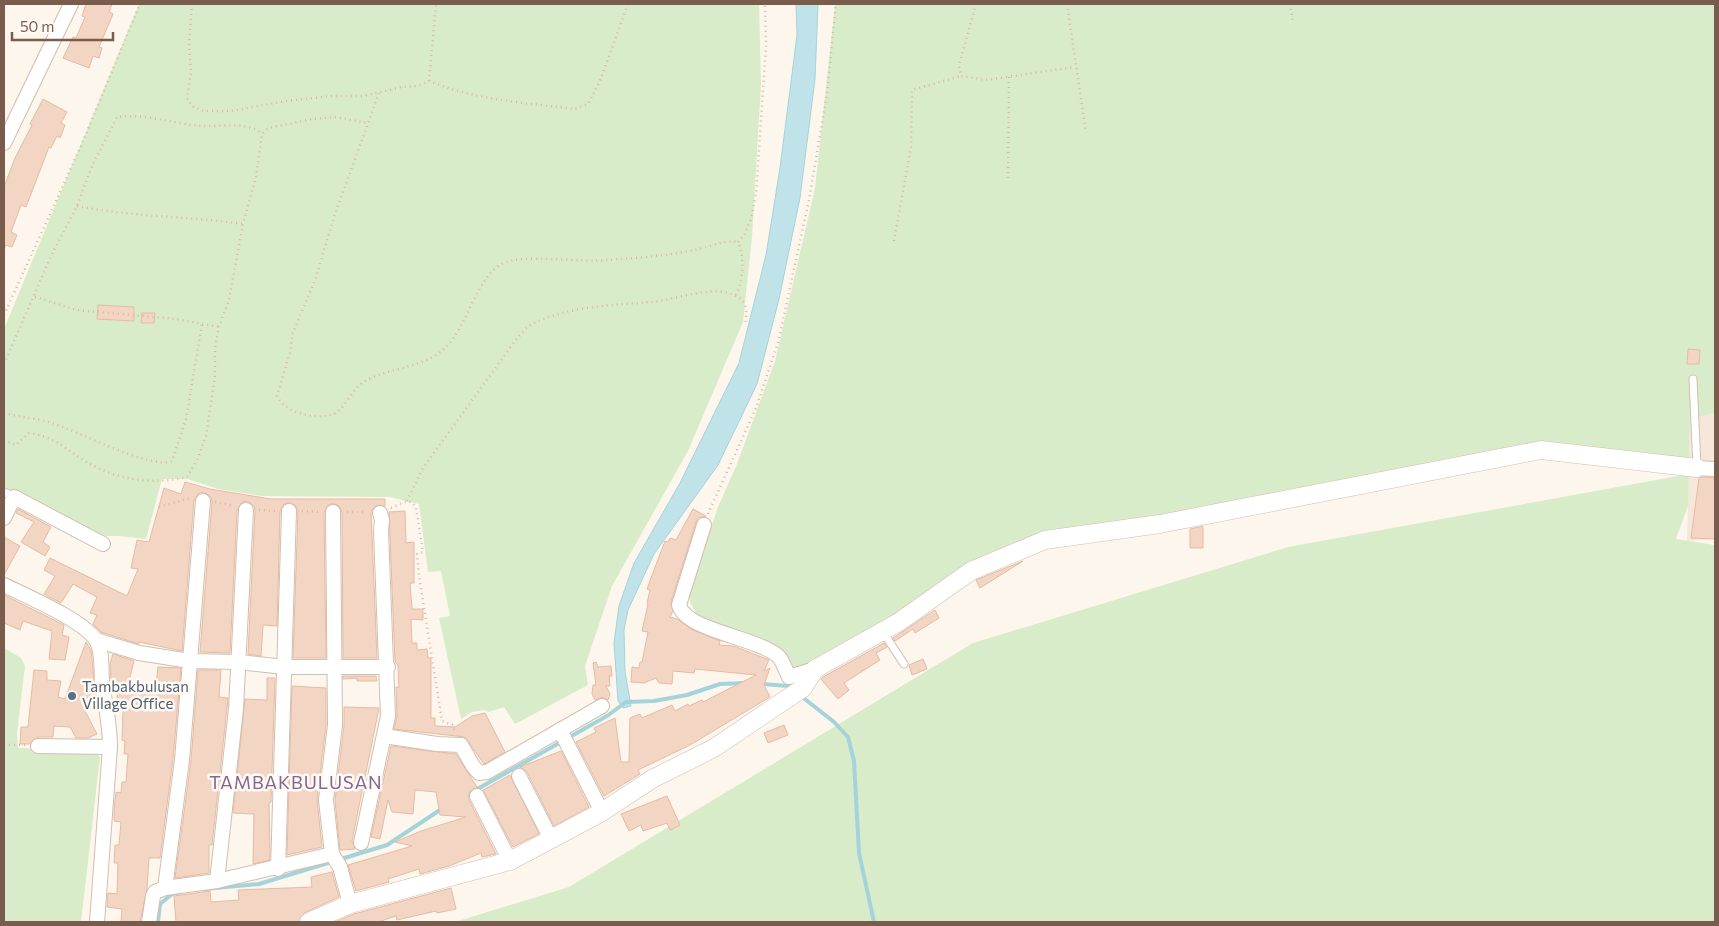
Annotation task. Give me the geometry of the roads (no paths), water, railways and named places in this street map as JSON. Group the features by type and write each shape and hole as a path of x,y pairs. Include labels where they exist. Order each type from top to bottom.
{"street":[{"path":"4,143 71,4"},
{"path":"704,525 679,605 684,614 693,621 757,645 779,657 789,677 815,670 883,631 971,571 1045,540 1160,524 1541,450 1715,469"},
{"path":"4,518 9,495 103,544"},
{"path":"165,888 182,760 203,501"},
{"path":"217,881 230,773 239,662 246,510"},
{"path":"278,869 289,511"},
{"path":"333,512 335,725 326,800 336,859 350,904"},
{"path":"361,843 388,716 388,667 382,520 380,512"},
{"path":"4,585 74,621 96,640 139,653 190,660 239,662 284,667 388,667"},
{"path":"96,640 110,720 110,747 97,922"},
{"path":"310,922 350,904 510,861 602,812 652,779 714,748 796,692 815,670"},
{"path":"384,736 437,744 461,745 473,766 480,773 487,772 564,738 602,706"},
{"path":"564,738 602,812"},
{"path":"38,746 110,747"},
{"path":"519,776 551,838"},
{"path":"477,796 510,861"},
{"path":"149,922 153,896 155,892 165,888 217,881 336,859"}],"lane":[{"path":"1693,379 1697,468"},
{"path":"883,631 904,664"}],"water":[{"path":"796,4 818,4 815,79 800,198 779,299 757,384 718,465 654,554 628,610 624,630 625,672 631,706 623,708 618,701 614,643 619,606 634,563 680,483 739,363 766,255 780,168 797,35"}],"waterway":[{"path":"465,796 607,716 626,702 654,701 687,695 720,684 745,683"},
{"path":"762,684 789,686 793,689"},
{"path":"801,696 834,722 848,737 854,761 859,853 874,922"},
{"path":"205,889 259,884 387,845 443,808"},
{"path":"158,922 160,904 172,894 181,892"}],"place":[{"name":"Tambakbulusan Village Office","path":"72,696"}],"district":[{"name":"TAMBAKBULUSAN","path":"296,783"}]}
